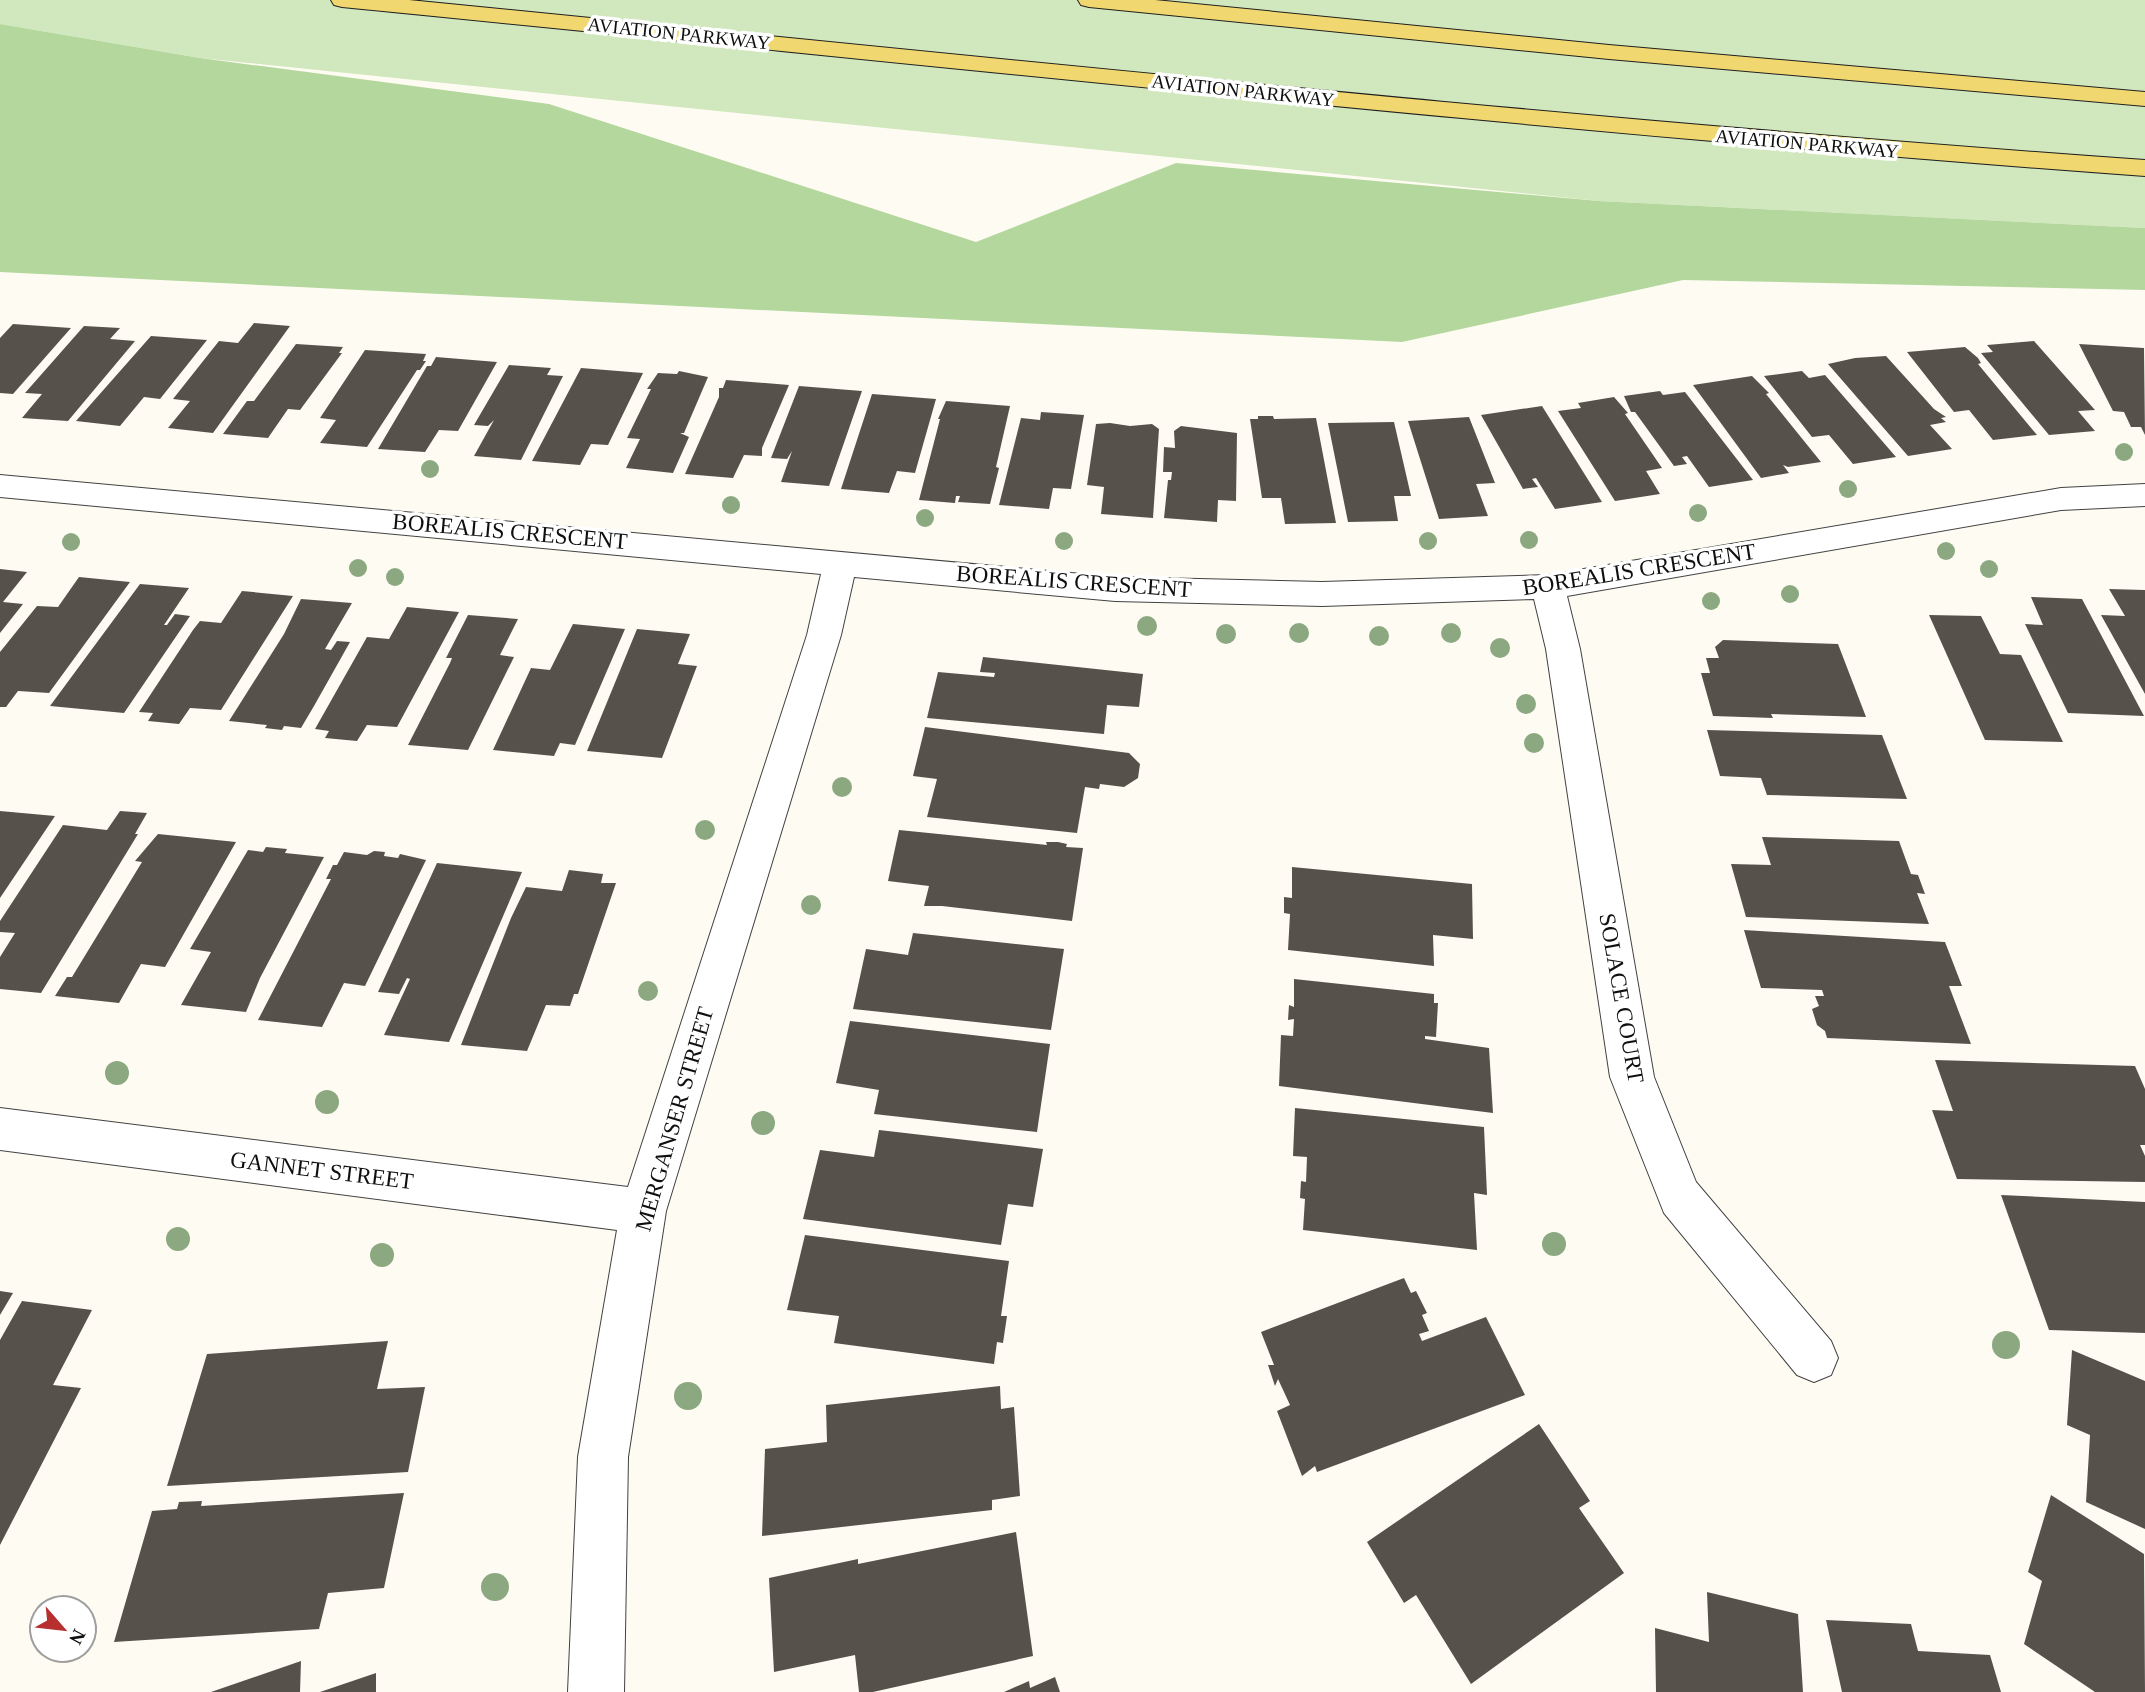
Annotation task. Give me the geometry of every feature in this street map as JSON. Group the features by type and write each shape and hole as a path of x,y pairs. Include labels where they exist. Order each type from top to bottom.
{"main road":[{"name":"AVIATION PARKWAY","path":"342,0 1788,142 2145,168"},
{"path":"1089,0 1622,53 2145,99"}],"street":[{"name":"BOREALIS CRESCENT","path":"0,485 1115,589 1322,594 1548,587 2061,499 2145,495"},
{"name":"MERGANSER STREET","path":"596,1692 603,1457 643,1212 824,635 840,563"},
{"name":"SOLACE COURT","path":"1548,587 1563,649 1632,1077 1680,1197 1814,1358"},
{"name":"GANNET STREET","path":"0,1129 643,1212"}],"green space":[{"path":"0,0 2145,0 2145,228 1599,201 200,58 0,24"},
{"path":"0,24 200,58 549,104 976,242 1176,163 1599,201 2145,228 2145,290 1683,280 1402,342 0,272"}],"building":[{"path":"254,323 290,326 213,433 168,428 190,401 173,399 219,341 238,343"},
{"path":"13,324 71,328 13,394 0,393 0,338"},
{"path":"84,326 120,328 110,339 135,341 68,421 22,418 42,394 25,393"},
{"path":"151,336 207,340 160,399 144,397 120,426 76,421"},
{"path":"2034,341 2095,410 2078,411 2095,431 2049,435 1981,353 1993,352 1987,345"},
{"path":"296,344 343,347 339,353 342,353 300,410 288,409 268,438 223,434 247,401 254,401"},
{"path":"2079,344 2144,348 2145,435 2141,427 2131,427 2124,412 2113,411"},
{"path":"1965,347 1978,358 1981,363 1978,364 2037,435 1993,440 1969,410 1954,412 1907,352"},
{"path":"365,350 426,354 423,361 426,361 420,370 417,370 367,447 320,443 336,420 320,418"},
{"path":"1886,356 1934,409 1946,417 1941,418 1946,422 1930,425 1952,449 1908,456 1828,364 1855,358"},
{"path":"436,357 497,362 458,431 439,430 425,452 378,449 427,366 431,366"},
{"path":"509,365 551,368 547,375 563,376 521,460 474,456 494,420 488,426 474,425"},
{"path":"581,368 643,373 608,445 591,444 580,465 532,461"},
{"path":"679,371 708,377 684,433 680,433 689,437 673,473 626,468 640,439 627,438 651,389 647,389 658,373 677,374"},
{"path":"1802,371 1809,378 1825,375 1896,457 1853,464 1829,435 1812,437 1764,376"},
{"path":"1752,376 1769,393 1766,394 1821,462 1788,467 1783,465 1789,473 1761,478 1693,385"},
{"path":"726,380 789,385 762,448 762,456 744,455 733,478 685,474 719,397 719,388 723,388"},
{"path":"799,386 862,391 829,486 781,482 792,451 787,459 771,458"},
{"path":"1660,391 1663,395 1685,392 1753,480 1709,487 1687,456 1682,457 1687,464 1674,466 1635,412 1631,412 1624,396"},
{"path":"872,394 936,399 915,473 897,471 889,493 841,489"},
{"path":"1614,397 1628,413 1625,414 1662,468 1646,471 1660,494 1615,501 1558,411 1581,408 1578,403"},
{"path":"946,401 1010,406 990,504 958,502 960,496 956,496 955,503 919,500 938,419"},
{"path":"1542,406 1602,502 1555,509 1536,478 1532,479 1538,487 1523,489 1481,415"},
{"path":"1041,412 1084,415 1071,489 1053,488 1049,509 999,505 1021,418 1040,420"},
{"path":"1258,416 1273,416 1274,419 1316,418 1336,523 1285,524 1281,498 1262,498 1250,419 1258,419"},
{"path":"1469,417 1495,483 1476,484 1488,516 1439,519 1408,421"},
{"path":"1394,422 1411,496 1394,496 1398,521 1348,522 1328,423"},
{"path":"1096,424 1130,426 1152,424 1159,429 1153,518 1101,514 1104,487 1087,485"},
{"path":"1181,426 1237,433 1236,501 1218,500 1217,522 1164,518 1168,480 1171,480 1172,472 1163,472 1164,447 1175,448 1174,431"},
{"path":"0,569 27,572 3,602 23,604 0,633"},
{"path":"79,577 130,582 49,693 18,691 6,707 0,707 0,652 37,606 58,607"},
{"path":"140,584 189,588 164,625 167,625 175,614 190,616 124,713 50,706"},
{"path":"2109,589 2145,590 2145,694 2101,615 2125,616"},
{"path":"242,591 293,596 221,710 190,708 179,724 148,721 153,713 139,712 193,630 200,621 221,623"},
{"path":"2031,597 2082,599 2144,716 2068,713 2025,624 2043,625"},
{"path":"301,599 352,603 325,649 331,650 337,641 350,642 314,706 301,728 284,726 282,730 265,728 267,725 229,721 284,634"},
{"path":"407,607 459,612 397,727 367,725 357,741 325,738 329,731 315,729 367,637 389,639"},
{"path":"468,615 518,619 500,655 514,657 468,750 408,745 450,663 452,658 446,658"},
{"path":"1929,615 1981,616 2000,654 2021,655 2063,742 1985,740"},
{"path":"573,624 625,629 575,745 560,743 554,756 493,750 531,668 550,670"},
{"path":"637,629 690,634 678,664 697,666 662,758 587,751"},
{"path":"1723,640 1838,644 1866,717 1771,714 1773,718 1713,716 1701,673 1710,673 1706,658 1719,658 1715,647"},
{"path":"983,657 1143,674 1139,707 1107,705 1104,734 927,718 938,672 994,677 995,673 980,672"},
{"path":"925,727 1129,753 1140,764 1138,778 1124,787 1100,784 1099,789 1085,787 1077,833 927,817 937,779 913,776"},
{"path":"1707,730 1882,735 1907,799 1767,795 1761,778 1720,776"},
{"path":"0,811 55,816 0,898"},
{"path":"120,811 147,813 135,834 138,834 41,993 0,989 0,957 15,933 0,932 0,921 63,825 107,830"},
{"path":"899,830 1047,845 1046,842 1058,842 1067,844 1066,847 1083,848 1072,921 924,906 929,886 888,881"},
{"path":"158,834 236,842 165,967 141,964 119,1003 55,996 67,977 72,977 142,862 135,861"},
{"path":"1762,837 1899,841 1911,874 1918,875 1925,894 1917,893 1929,924 1746,917 1731,864 1771,865"},
{"path":"266,847 287,849 285,853 324,857 260,978 246,1012 181,1005 211,952 190,949 248,850 263,852"},
{"path":"374,851 385,852 384,856 398,858 400,854 426,860 365,986 344,983 322,1027 258,1020 331,879 326,879 333,865 337,865 344,852 367,855"},
{"path":"437,863 522,872 449,1042 384,1035 410,979 407,978 399,994 378,992"},
{"path":"1292,867 1472,884 1473,939 1433,935 1434,966 1288,950 1290,914 1284,913 1284,897 1292,898"},
{"path":"569,870 603,874 601,883 616,883 578,994 574,994 570,1006 546,1005 527,1051 461,1045 526,887 562,891"},
{"path":"1744,930 1945,942 1962,986 1949,986 1971,1044 1827,1038 1825,1031 1817,1025 1812,1009 1819,1006 1815,996 1824,996 1822,990 1761,988"},
{"path":"913,933 1064,949 1051,1030 853,1009 866,949 908,955"},
{"path":"1294,979 1434,994 1434,1003 1438,1003 1436,1037 1425,1036 1425,1039 1489,1048 1493,1113 1279,1086 1281,1035 1293,1036 1294,1019 1288,1020 1289,1005 1294,1007"},
{"path":"850,1021 1050,1044 1037,1132 874,1114 879,1090 836,1083"},
{"path":"1935,1060 2135,1066 2145,1089 2145,1145 2140,1145 2145,1156 2145,1182 1957,1179 1932,1110 1953,1111"},
{"path":"1295,1108 1484,1127 1487,1195 1474,1193 1477,1250 1303,1230 1305,1199 1300,1198 1301,1181 1306,1182 1307,1157 1293,1156"},
{"path":"879,1130 1043,1149 1033,1207 1008,1204 1001,1245 803,1219 820,1150 874,1157"},
{"path":"2001,1195 2145,1202 2145,1333 2049,1330"},
{"path":"805,1235 1009,1261 1001,1316 1007,1316 1003,1343 997,1342 994,1364 834,1343 839,1316 787,1310"},
{"path":"1404,1278 1411,1293 1416,1291 1427,1313 1422,1315 1429,1331 1419,1334 1422,1341 1486,1317 1525,1395 1317,1472 1315,1466 1302,1476 1277,1411 1290,1405 1278,1379 1275,1386 1268,1365 1274,1365 1261,1332"},
{"path":"0,1291 13,1293 0,1315"},
{"path":"22,1301 92,1310 53,1385 81,1388 0,1545 0,1340"},
{"path":"388,1341 377,1389 425,1387 408,1472 167,1486 207,1354"},
{"path":"2072,1350 2145,1381 2145,1529 2086,1502 2090,1435 2067,1425"},
{"path":"1000,1386 1001,1409 1014,1407 1020,1496 992,1500 992,1510 762,1536 765,1449 827,1442 826,1405"},
{"path":"1539,1424 1590,1501 1579,1508 1624,1573 1471,1684 1416,1595 1404,1603 1367,1542"},
{"path":"404,1493 384,1588 328,1593 319,1629 114,1642 152,1511 177,1509 179,1502 202,1501 201,1506"},
{"path":"2051,1495 2144,1554 2145,1692 2095,1692 2024,1644 2042,1581 2028,1572"},
{"path":"1016,1532 1033,1656 873,1692 859,1692 855,1655 774,1672 769,1578 858,1559 858,1564"},
{"path":"1707,1592 1798,1614 1803,1692 1656,1692 1655,1628 1709,1642"},
{"path":"1826,1620 1911,1624 1918,1651 1990,1655 2001,1692 1842,1692"},
{"path":"301,1661 300,1692 211,1692"},
{"path":"376,1673 376,1692 320,1692"},
{"path":"1055,1677 1060,1692 1004,1692 1029,1681 1030,1688"}]}
